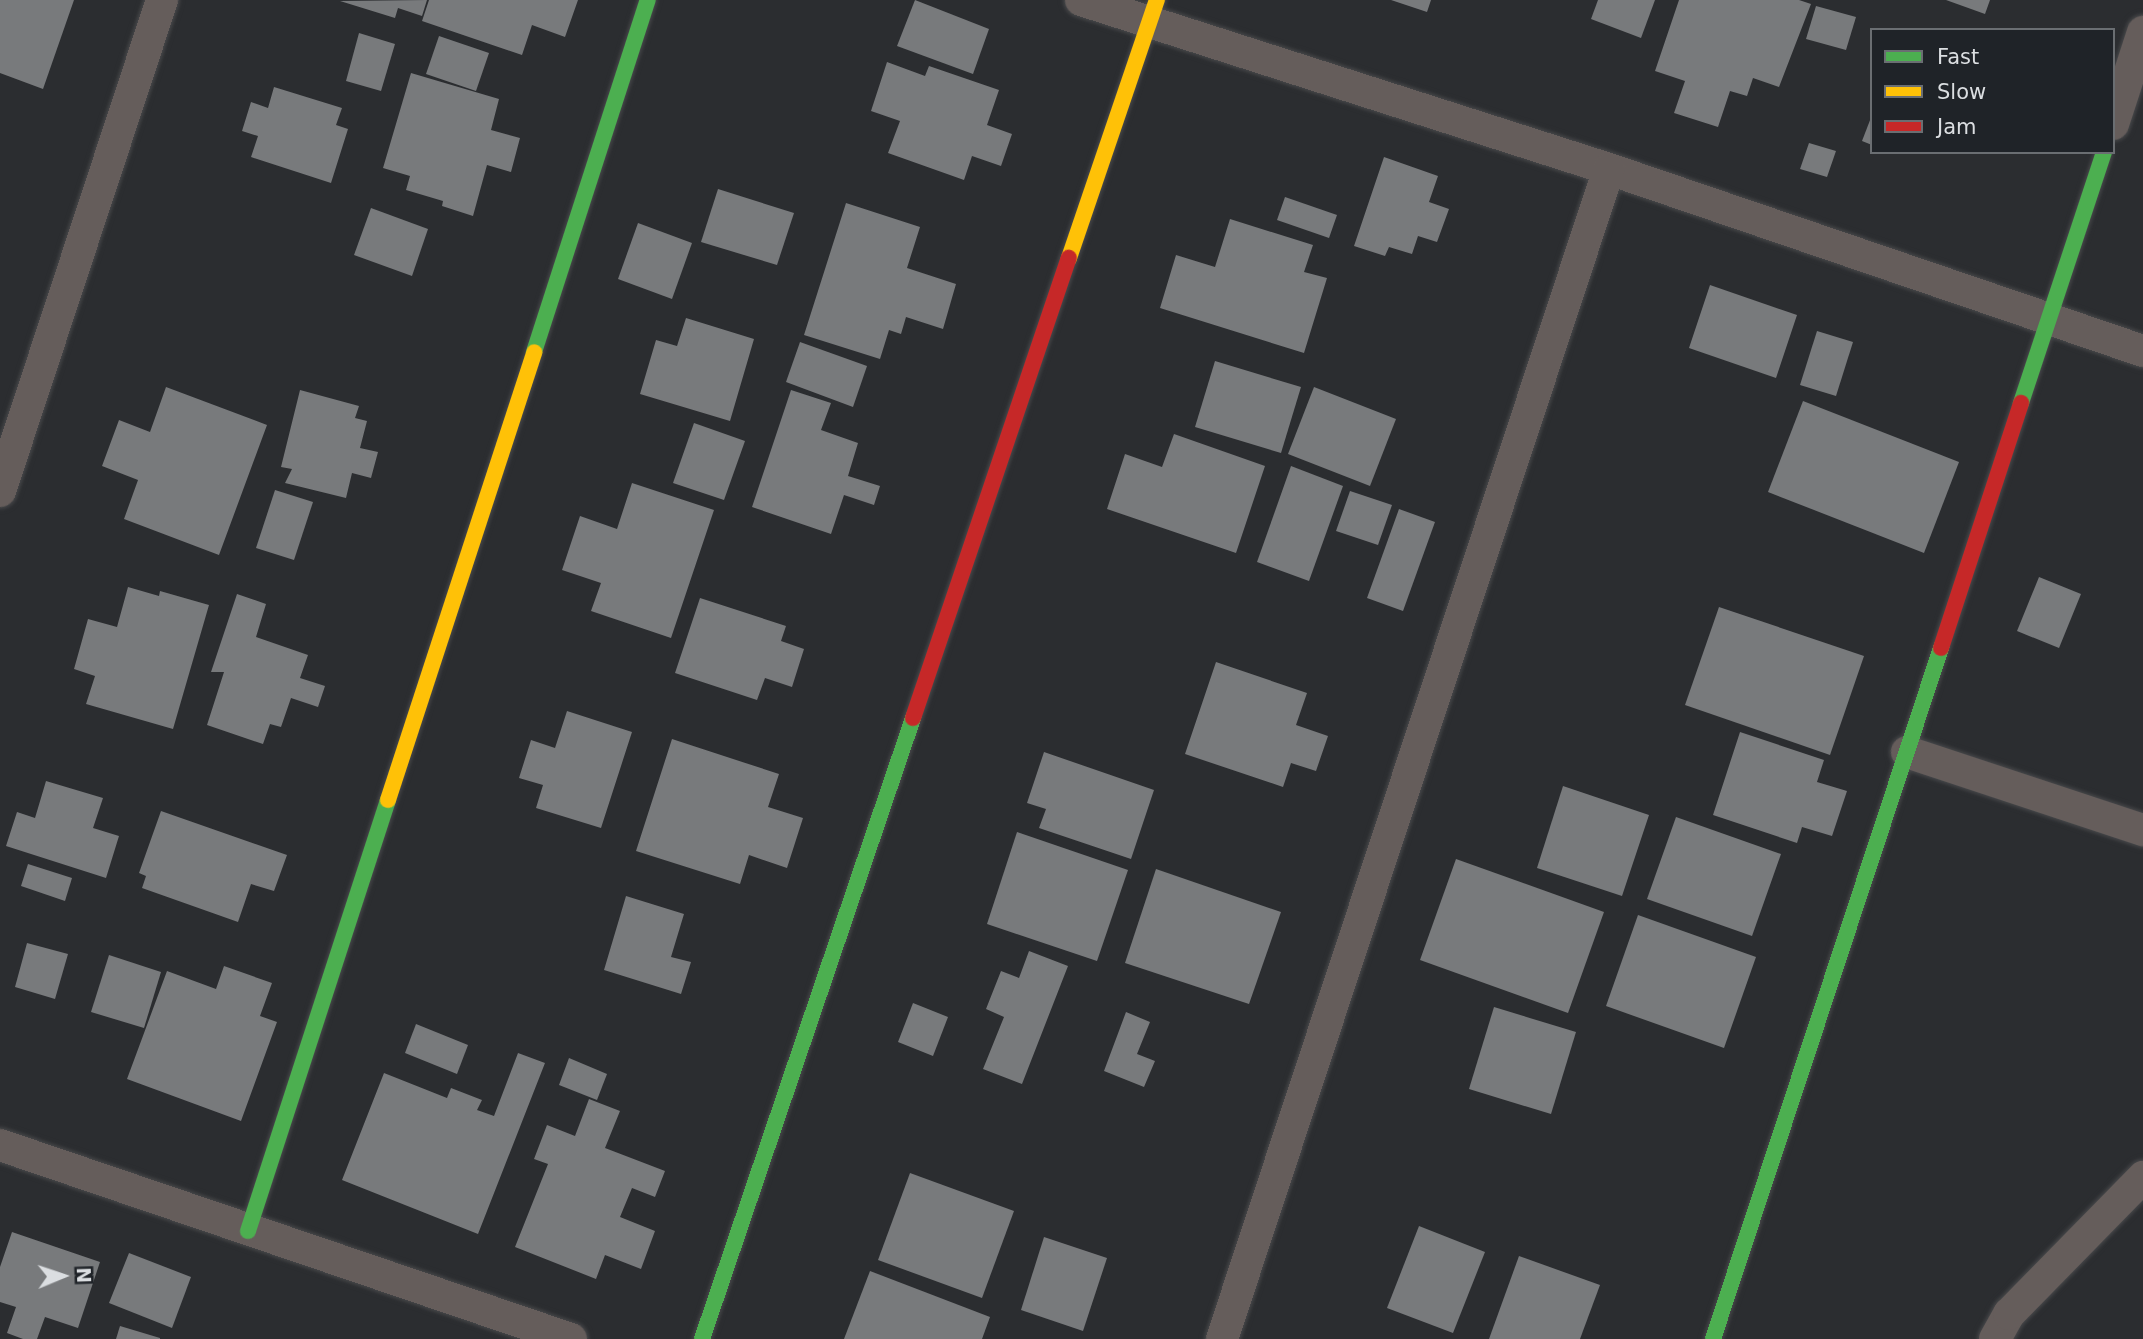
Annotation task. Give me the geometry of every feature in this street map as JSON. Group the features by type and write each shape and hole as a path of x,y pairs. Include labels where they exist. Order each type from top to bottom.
{"street":[{"path":"0,491 162,0"},
{"path":"248,1231 648,0"},
{"path":"1081,0 1154,11 2049,321 2143,351"},
{"path":"702,1339 1154,11"},
{"path":"2115,118 2143,32"},
{"path":"1713,1339 2103,154"},
{"path":"1222,1339 1609,169"},
{"path":"1907,752 2143,830"},
{"path":"0,1145 571,1339"},
{"path":"1996,1339 2009,1314 2143,1177"}],"building":[{"path":"0,0 74,0 43,89 0,73"},
{"path":"427,0 422,16 398,8 395,18 340,1"},
{"path":"429,0 578,0 565,37 532,25 522,55 422,21"},
{"path":"915,0 989,29 973,74 897,46"},
{"path":"1391,0 1431,0 1427,12"},
{"path":"1598,0 1655,0 1641,38 1591,19"},
{"path":"1679,0 1799,0 1811,4 1779,87 1753,78 1747,96 1730,91 1718,127 1674,113 1685,81 1655,71"},
{"path":"1946,0 1990,0 1985,14"},
{"path":"1816,6 1856,17 1846,50 1806,39"},
{"path":"359,33 395,44 381,91 346,81"},
{"path":"439,36 489,53 476,91 426,74"},
{"path":"887,62 925,76 929,66 999,90 987,125 1012,134 1001,166 972,156 964,180 888,153 900,121 871,111"},
{"path":"411,73 499,99 491,130 520,138 511,172 487,165 473,216 442,206 443,201 406,190 410,176 383,168"},
{"path":"274,87 342,108 336,125 348,129 331,183 251,157 258,136 242,131 251,102 268,108"},
{"path":"1870,120 1870,144 1862,141"},
{"path":"1809,143 1836,151 1827,177 1800,169"},
{"path":"1384,157 1438,176 1429,202 1449,209 1437,242 1418,236 1412,254 1389,247 1385,256 1354,246"},
{"path":"718,189 794,213 777,265 701,242"},
{"path":"1285,197 1337,215 1329,238 1277,220"},
{"path":"846,203 920,227 907,268 956,284 943,329 906,317 901,334 889,330 880,359 804,335"},
{"path":"371,208 428,229 412,276 354,255"},
{"path":"1230,219 1313,245 1304,272 1327,278 1304,353 1160,308 1176,255 1215,267"},
{"path":"638,223 692,243 672,299 618,279"},
{"path":"1710,285 1797,315 1776,378 1689,348"},
{"path":"686,318 754,339 730,421 640,394 656,340 677,346"},
{"path":"1817,331 1853,342 1836,396 1800,385"},
{"path":"800,342 867,366 853,407 786,382"},
{"path":"1215,361 1301,387 1281,453 1195,427"},
{"path":"166,387 267,425 219,555 124,519 138,480 102,466 119,420 150,432"},
{"path":"1314,387 1396,419 1370,486 1288,454"},
{"path":"300,390 359,406 355,418 367,421 360,448 378,452 371,478 352,473 346,498 285,483 292,469 281,467"},
{"path":"791,390 831,403 821,430 858,443 848,476 880,486 874,505 844,495 831,534 752,507"},
{"path":"1803,401 1959,462 1924,553 1768,492"},
{"path":"694,423 745,441 724,500 673,483"},
{"path":"1174,434 1265,466 1236,553 1107,509 1125,454 1162,467"},
{"path":"1291,466 1343,486 1309,581 1257,562"},
{"path":"632,483 714,510 671,638 591,611 601,583 562,570 580,516 617,529"},
{"path":"275,490 313,502 294,560 256,548"},
{"path":"1350,491 1392,505 1378,545 1336,531"},
{"path":"1399,509 1435,522 1403,611 1367,598"},
{"path":"2039,577 2081,594 2059,648 2017,631"},
{"path":"128,587 159,596 160,591 209,605 173,729 86,704 95,676 74,669 88,619 117,627"},
{"path":"237,594 266,604 256,637 308,655 300,678 325,686 318,707 291,698 281,727 270,724 263,744 207,725 224,672 211,672"},
{"path":"700,598 786,626 781,641 804,649 792,687 765,678 757,700 675,673"},
{"path":"1719,607 1864,656 1830,755 1685,705"},
{"path":"1216,662 1307,693 1296,725 1328,736 1316,771 1291,763 1283,787 1185,754"},
{"path":"567,711 632,732 601,828 536,808 543,785 519,778 531,740 555,748"},
{"path":"1740,732 1824,760 1817,782 1847,791 1832,836 1802,827 1797,843 1713,815"},
{"path":"672,739 779,774 768,807 803,818 787,868 749,855 740,884 636,851"},
{"path":"1044,752 1154,790 1131,859 1039,828 1046,809 1027,803"},
{"path":"46,781 103,798 93,828 119,836 106,878 6,846 17,812 35,818"},
{"path":"1563,786 1649,815 1622,896 1537,868"},
{"path":"161,811 287,855 274,891 251,884 238,922 142,888 146,876 139,873"},
{"path":"1676,817 1781,854 1752,936 1647,899"},
{"path":"1017,832 1128,870 1097,961 987,924"},
{"path":"1456,859 1604,912 1568,1013 1420,960"},
{"path":"28,864 72,878 65,901 21,886"},
{"path":"1156,869 1281,912 1249,1004 1125,963"},
{"path":"626,896 684,914 671,957 691,962 681,994 604,970"},
{"path":"1638,915 1756,957 1724,1048 1606,1006"},
{"path":"27,943 68,954 55,999 15,987"},
{"path":"1029,951 1068,966 1022,1084 983,1069 1004,1017 986,1009 1001,971 1019,978"},
{"path":"109,955 161,972 144,1028 91,1012"},
{"path":"224,966 272,983 260,1016 277,1022 241,1121 127,1079 167,971 216,989"},
{"path":"913,1003 948,1017 933,1056 898,1042"},
{"path":"1494,1007 1576,1032 1551,1114 1469,1089"},
{"path":"1126,1012 1150,1022 1137,1054 1155,1061 1144,1087 1104,1071"},
{"path":"416,1024 468,1045 457,1074 405,1053"},
{"path":"518,1053 545,1063 478,1234 342,1180 384,1073 447,1098 451,1088 482,1100 477,1110 494,1116"},
{"path":"569,1058 607,1074 597,1100 559,1085"},
{"path":"589,1099 620,1111 605,1148 665,1171 655,1197 632,1188 620,1217 655,1231 641,1269 605,1255 596,1279 515,1247 548,1164 534,1159 547,1125 575,1136"},
{"path":"910,1173 1014,1211 982,1298 878,1260"},
{"path":"1419,1226 1485,1252 1453,1333 1387,1308"},
{"path":"12,1232 100,1262 78,1328 45,1317 37,1339 23,1339 7,1333 16,1307 0,1302 0,1267"},
{"path":"1044,1237 1107,1258 1083,1331 1021,1310"},
{"path":"129,1253 191,1277 172,1328 109,1303"},
{"path":"1519,1256 1600,1285 1580,1339 1489,1339"},
{"path":"870,1271 990,1317 982,1339 844,1339"},
{"path":"120,1326 160,1338 160,1339 116,1339"}],"traffic: fast":[{"path":"534,352 648,0"},
{"path":"2021,403 2103,154"},
{"path":"1713,1339 1941,648"},
{"path":"702,1339 913,718"},
{"path":"248,1231 388,800"}],"traffic: slow":[{"path":"1069,258 1157,0"},
{"path":"388,800 534,352"}],"traffic: jam":[{"path":"913,718 1069,258"},
{"path":"1941,648 2021,403"}]}
